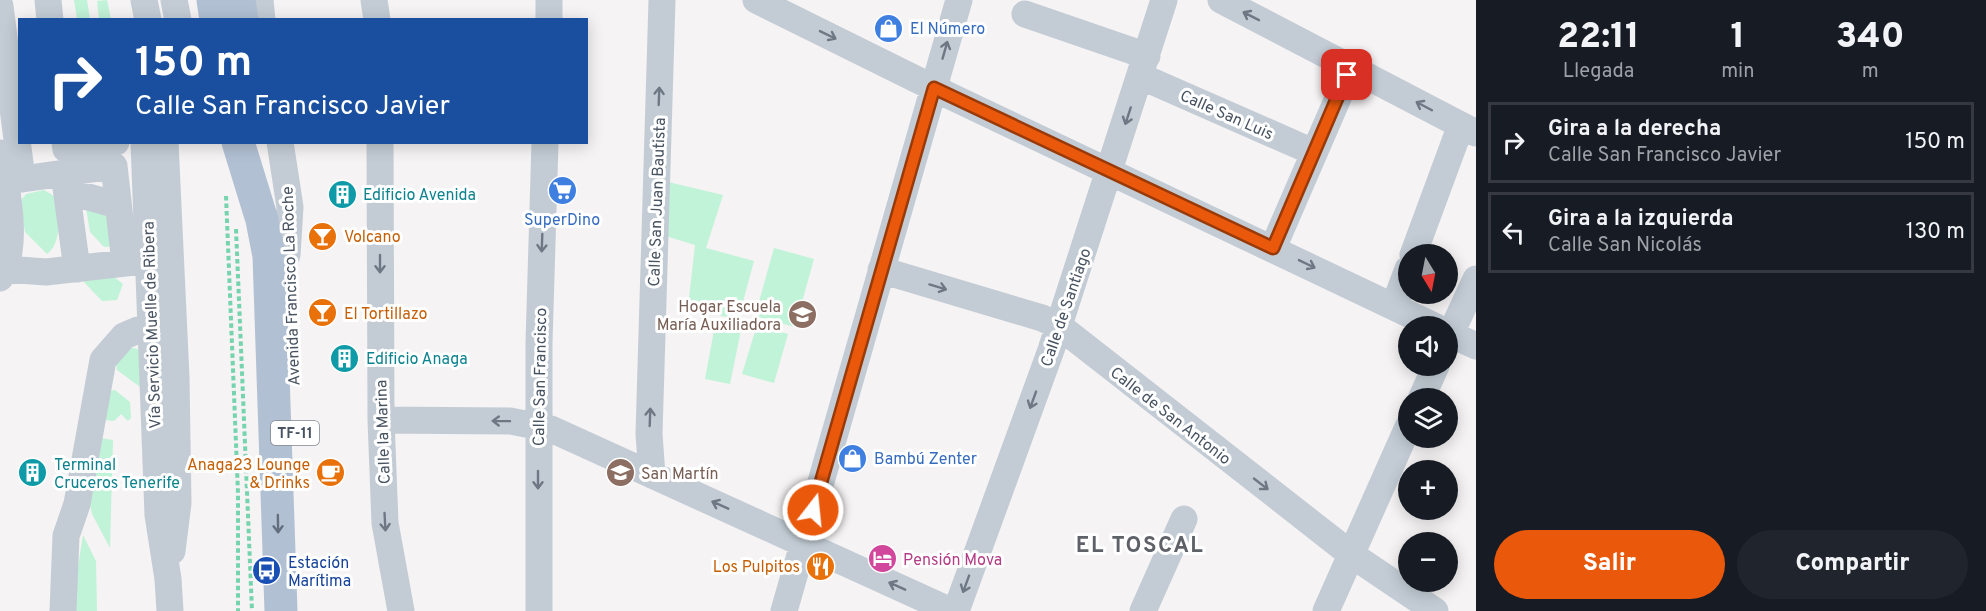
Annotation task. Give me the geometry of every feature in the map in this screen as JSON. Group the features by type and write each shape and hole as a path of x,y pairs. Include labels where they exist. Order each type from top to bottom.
{"main road":[{"path":"213,0 216,18"},
{"path":"239,0 242,18"},
{"name":"TF-11","path":"239,144 262,220 278,255"},
{"name":"TF-11","path":"259,144 280,214 278,255"},
{"name":"Avenida Francisco La Roche","path":"278,255 281,611"},
{"name":"Avenida Francisco La Roche","path":"278,255 303,611"}],"street":[{"path":"48,0 50,18"},
{"path":"129,0 131,18"},
{"path":"144,0 148,18"},
{"path":"174,0 178,18"},
{"path":"260,0 262,18"},
{"path":"375,0 377,18"},
{"path":"549,0 549,18"},
{"name":"Calle San Juan Bautista","path":"652,475 649,434 662,0"},
{"path":"756,0 792,9 934,88 1413,316"},
{"path":"784,611 959,0"},
{"name":"Calle de Santiago","path":"956,611 1059,326 1164,0"},
{"path":"1221,0 1468,129 1418,244"},
{"path":"0,6 22,179 65,182 117,205"},
{"name":"Calle San Luis","path":"1025,14 1144,66 1313,153"},
{"path":"1273,248 1351,68"},
{"path":"0,143 11,223 3,274 46,272 149,261 117,205 114,166 65,182"},
{"path":"65,144 66,149 102,144"},
{"name":"Vía Servicio Muelle de Ribera","path":"144,144 149,261 163,325 178,503 168,579 170,611"},
{"name":"Vía Servicio Muelle de Ribera","path":"149,261 165,144"},
{"name":"Avenida Francisco La Roche","path":"278,255 290,207 280,144"},
{"name":"Calle la Marina","path":"380,144 381,420 386,534 401,611"},
{"name":"Calle San Francisco","path":"539,611 538,425 545,144"},
{"path":"65,182 76,269"},
{"name":"Calle de San Antonio","path":"881,270 1042,318 1059,326 1352,555 1435,611"},
{"path":"1455,316 1476,279"},
{"path":"1394,306 1398,295"},
{"path":"63,611 66,536 77,504 103,360 109,350 124,336 163,325"},
{"path":"1458,338 1476,346"},
{"path":"381,420 510,421 538,425 951,611"},
{"path":"1326,611 1399,448"},
{"path":"1143,611 1184,519"}],"path":[{"path":"224,186 228,214 237,469 238,611"},
{"path":"231,195 233,205"},
{"path":"236,227 252,611"}],"green space":[{"path":"74,0 87,0 90,18 77,18"},
{"path":"107,0 111,18 99,18 97,1"},
{"path":"664,181 723,195 706,248 754,261 738,320 688,307 695,245 659,234"},
{"path":"44,190 54,196 58,227 56,242 47,254 25,232 20,202 26,194"},
{"path":"86,208 109,208 117,246 104,247 90,232"},
{"path":"774,248 814,259 795,327 755,316"},
{"path":"114,277 123,284 117,300 102,301 83,281"},
{"path":"715,325 741,330 730,384 705,379"},
{"path":"757,325 788,334 774,383 742,374"},
{"path":"128,347 143,350 147,392 117,370 116,363"},
{"path":"115,390 130,402 131,418 128,421 121,414 114,421 105,420 109,391"},
{"path":"100,438 113,440 110,548 92,514 89,500"},
{"path":"83,535 96,561 97,611 71,611"}],"place":[{"name":"El Número","path":"889,28"},
{"name":"SuperDino","path":"562,191"},
{"name":"Edificio Avenida","path":"342,194"},
{"name":"Volcano","path":"323,236"},
{"name":"El Tortillazo","path":"323,313"},
{"name":"Hogar Escuela María Auxiliadora","path":"802,315"},
{"name":"Edificio Anaga","path":"345,358"},
{"name":"Bambú Zenter","path":"853,458"},
{"name":"Terminal Cruceros Tenerife","path":"33,473"},
{"name":"Anaga23 Lounge & Drinks","path":"331,473"},
{"name":"San Martín","path":"620,473"},
{"name":"Pensión Mova","path":"882,559"},
{"name":"Los Pulpitos","path":"821,566"},
{"name":"Estación Marítima","path":"267,571"}],"district":[{"name":"EL TOSCAL","path":"1140,544"}],"route":[{"path":"813,510 934,88 1273,248 1347,75"}]}
